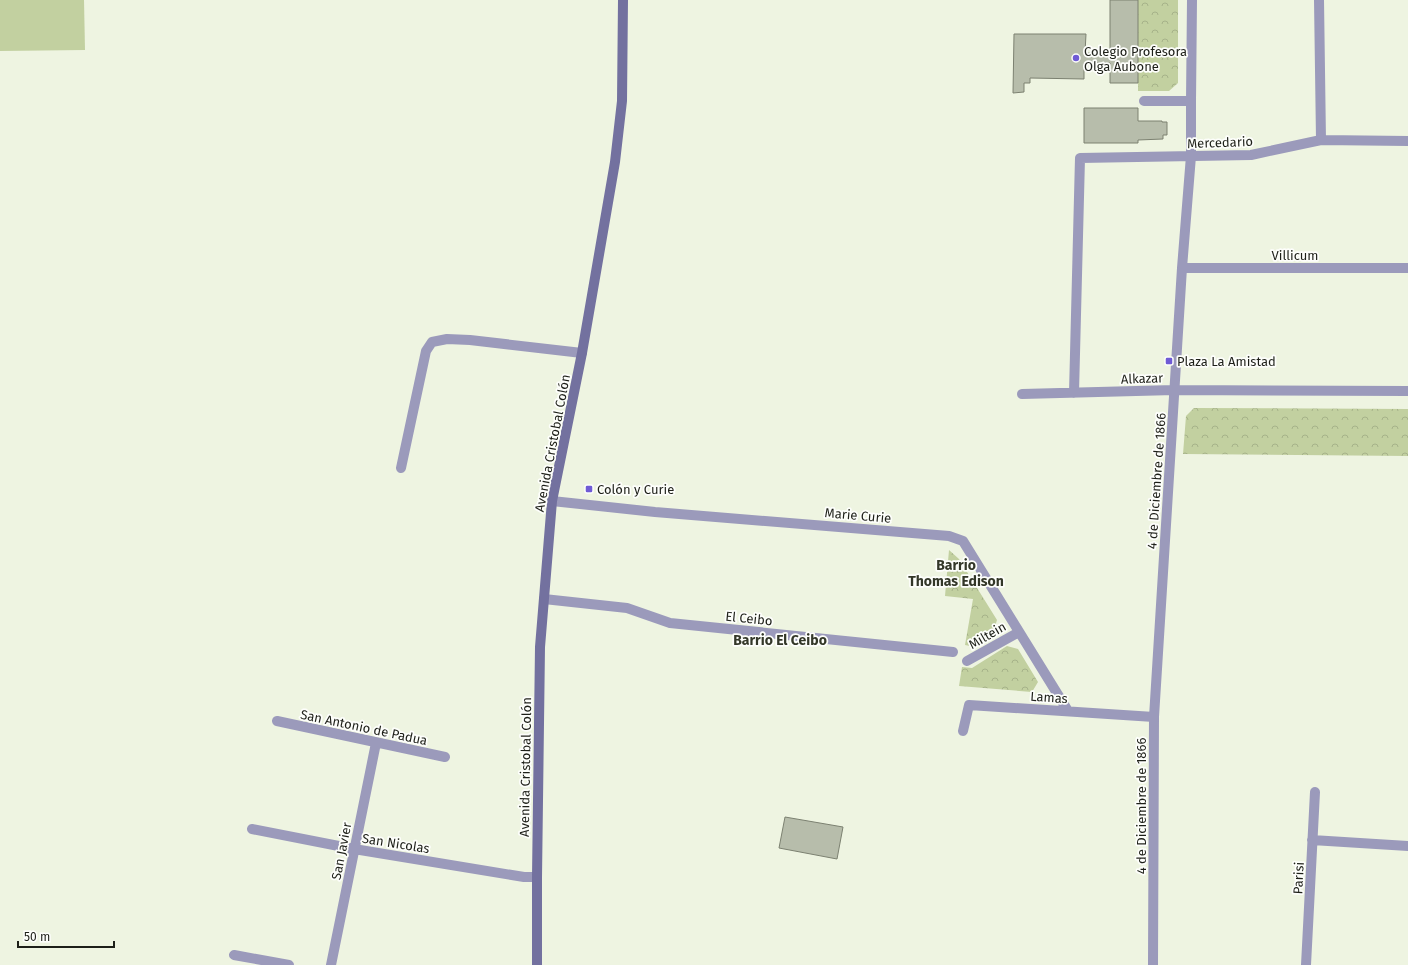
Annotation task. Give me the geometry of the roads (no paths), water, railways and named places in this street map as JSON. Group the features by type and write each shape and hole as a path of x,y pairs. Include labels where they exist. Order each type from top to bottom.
{"main road":[{"name":"Avenida Cristobal Colón","path":"537,965 540,647 552,501 582,353 615,162 622,101 623,0"}],"street":[{"name":"4 de Diciembre de 1866","path":"1153,965 1154,716 1182,268 1191,156 1190,102 1192,0"},
{"path":"1319,0 1322,140"},
{"path":"1144,101 1190,102"},
{"name":"Mercedario","path":"1074,393 1080,158 1250,155 1322,140 1408,141"},
{"name":"Villicum","path":"1182,268 1408,268"},
{"path":"401,468 426,351 432,342 447,339 470,340 582,353"},
{"name":"Alkazar","path":"1022,394 1174,390 1408,391"},
{"name":"Marie Curie","path":"552,501 654,512 949,536 963,542 1068,711"},
{"name":"El Ceibo","path":"544,599 627,608 670,623 953,652"},
{"name":"Miltein","path":"967,661 1019,632"},
{"name":"Lamas","path":"963,731 969,705 1154,716"},
{"name":"San Antonio de Padua","path":"277,721 445,757"},
{"name":"San Javier","path":"331,965 376,743"},
{"name":"Parisi","path":"1306,965 1315,792"},
{"name":"San Nicolas","path":"252,829 354,849 524,877 537,877"},
{"path":"1312,840 1408,846"},
{"path":"234,955 289,965"}],"place":[{"name":"Colegio Profesora Olga Aubone","path":"1076,58"},
{"name":"Plaza La Amistad","path":"1169,361"},
{"name":"Colón y Curie","path":"589,489"}],"district":[{"name":"Barrio Thomas Edison","path":"956,574"},
{"name":"Barrio El Ceibo","path":"780,640"}]}
